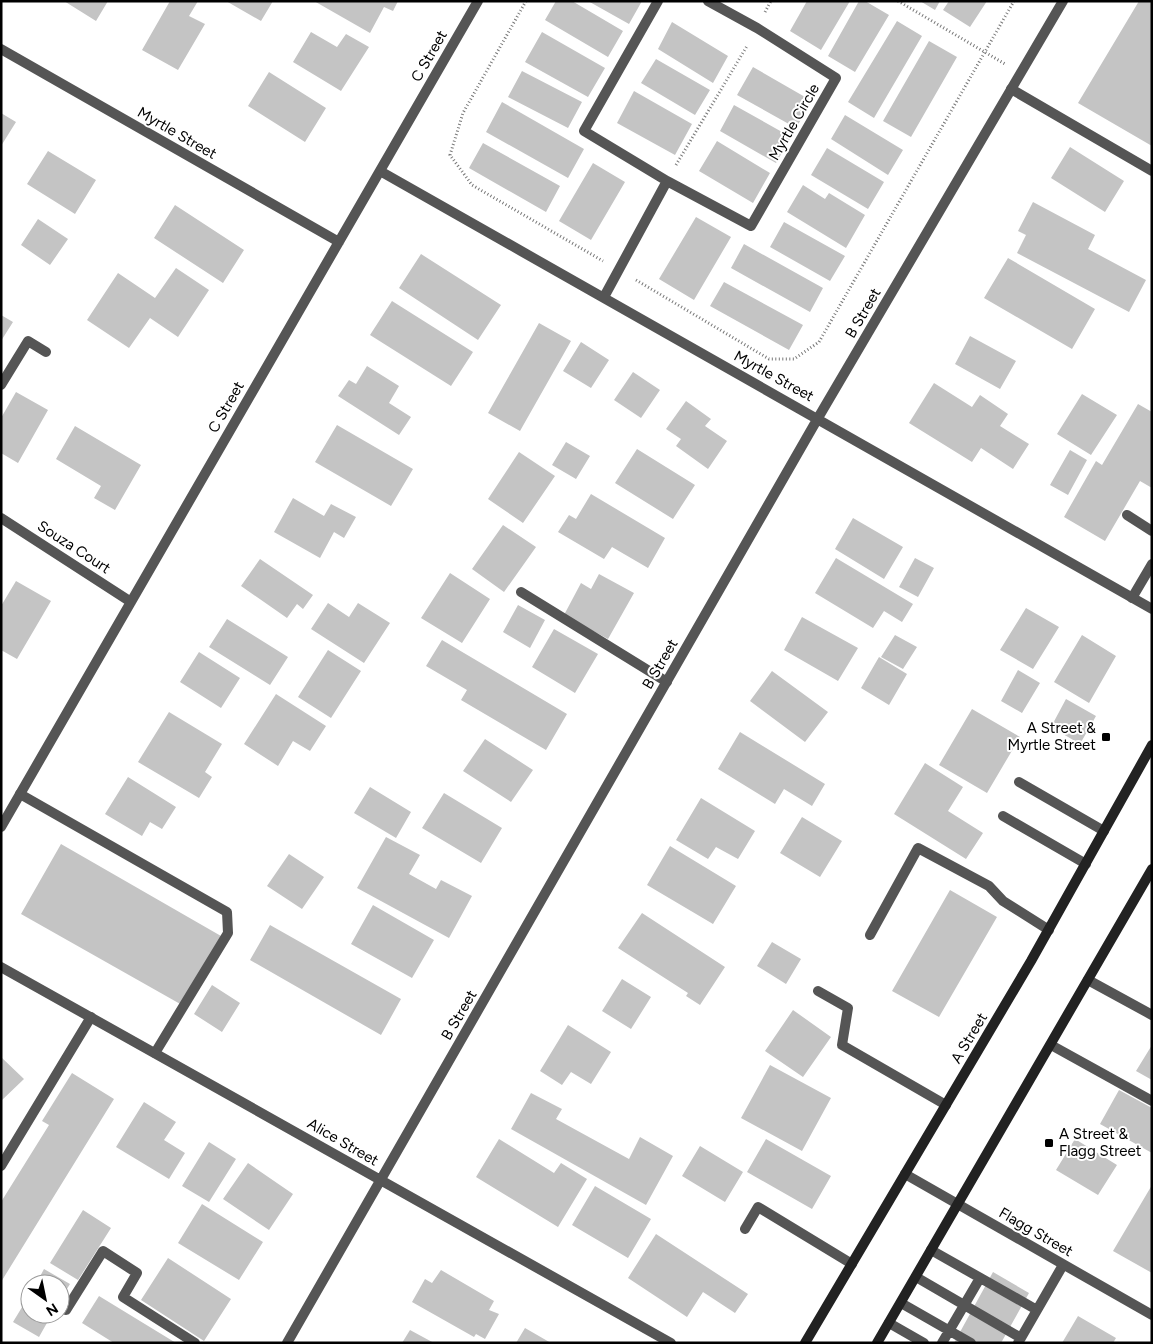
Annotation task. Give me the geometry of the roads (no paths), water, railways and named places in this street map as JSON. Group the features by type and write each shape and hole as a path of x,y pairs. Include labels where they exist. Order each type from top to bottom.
{"main road":[{"name":"A Street","path":"805,1343 1049,930 1152,745"},
{"path":"877,1343 1151,871"}],"street":[{"name":"C Street","path":"1,827 478,1"},
{"name":"Myrtle Circle","path":"658,1 584,131 667,181 751,226 836,78 757,28 708,1"},
{"name":"B Street","path":"287,1343 818,418 1063,1"},
{"name":"Myrtle Street","path":"1,49 339,242"},
{"path":"1011,89 1152,171"},
{"name":"Myrtle Street","path":"380,171 1152,609"},
{"path":"604,297 667,181"},
{"path":"1,385 28,340 46,352"},
{"path":"1127,515 1152,531"},
{"name":"Souza Court","path":"1,518 131,602"},
{"path":"1132,598 1152,564"},
{"path":"521,592 667,682"},
{"path":"1019,782 1104,831"},
{"path":"20,794 227,912 228,933 156,1053"},
{"path":"1003,816 1086,864"},
{"path":"870,935 918,848 989,886 1003,901 1049,930"},
{"name":"Alice Street","path":"1,967 670,1343"},
{"path":"1088,980 1152,1015"},
{"path":"818,991 848,1008 842,1045 946,1105"},
{"path":"1,1166 91,1017"},
{"path":"1051,1045 1152,1101"},
{"name":"Flagg Street","path":"905,1174 1152,1315"},
{"path":"745,1229 758,1207 852,1264"},
{"path":"931,1250 1037,1310"},
{"path":"70,1304 103,1251 138,1273 123,1298 195,1343"},
{"path":"916,1277 1020,1340 1063,1265"},
{"path":"942,1343 980,1278"},
{"path":"901,1303 971,1343"},
{"path":"889,1323 924,1343"}],"place":[{"name":"A Street & Myrtle Street","path":"1106,737"},
{"name":"A Street & Flagg Street","path":"1049,1143"}]}
